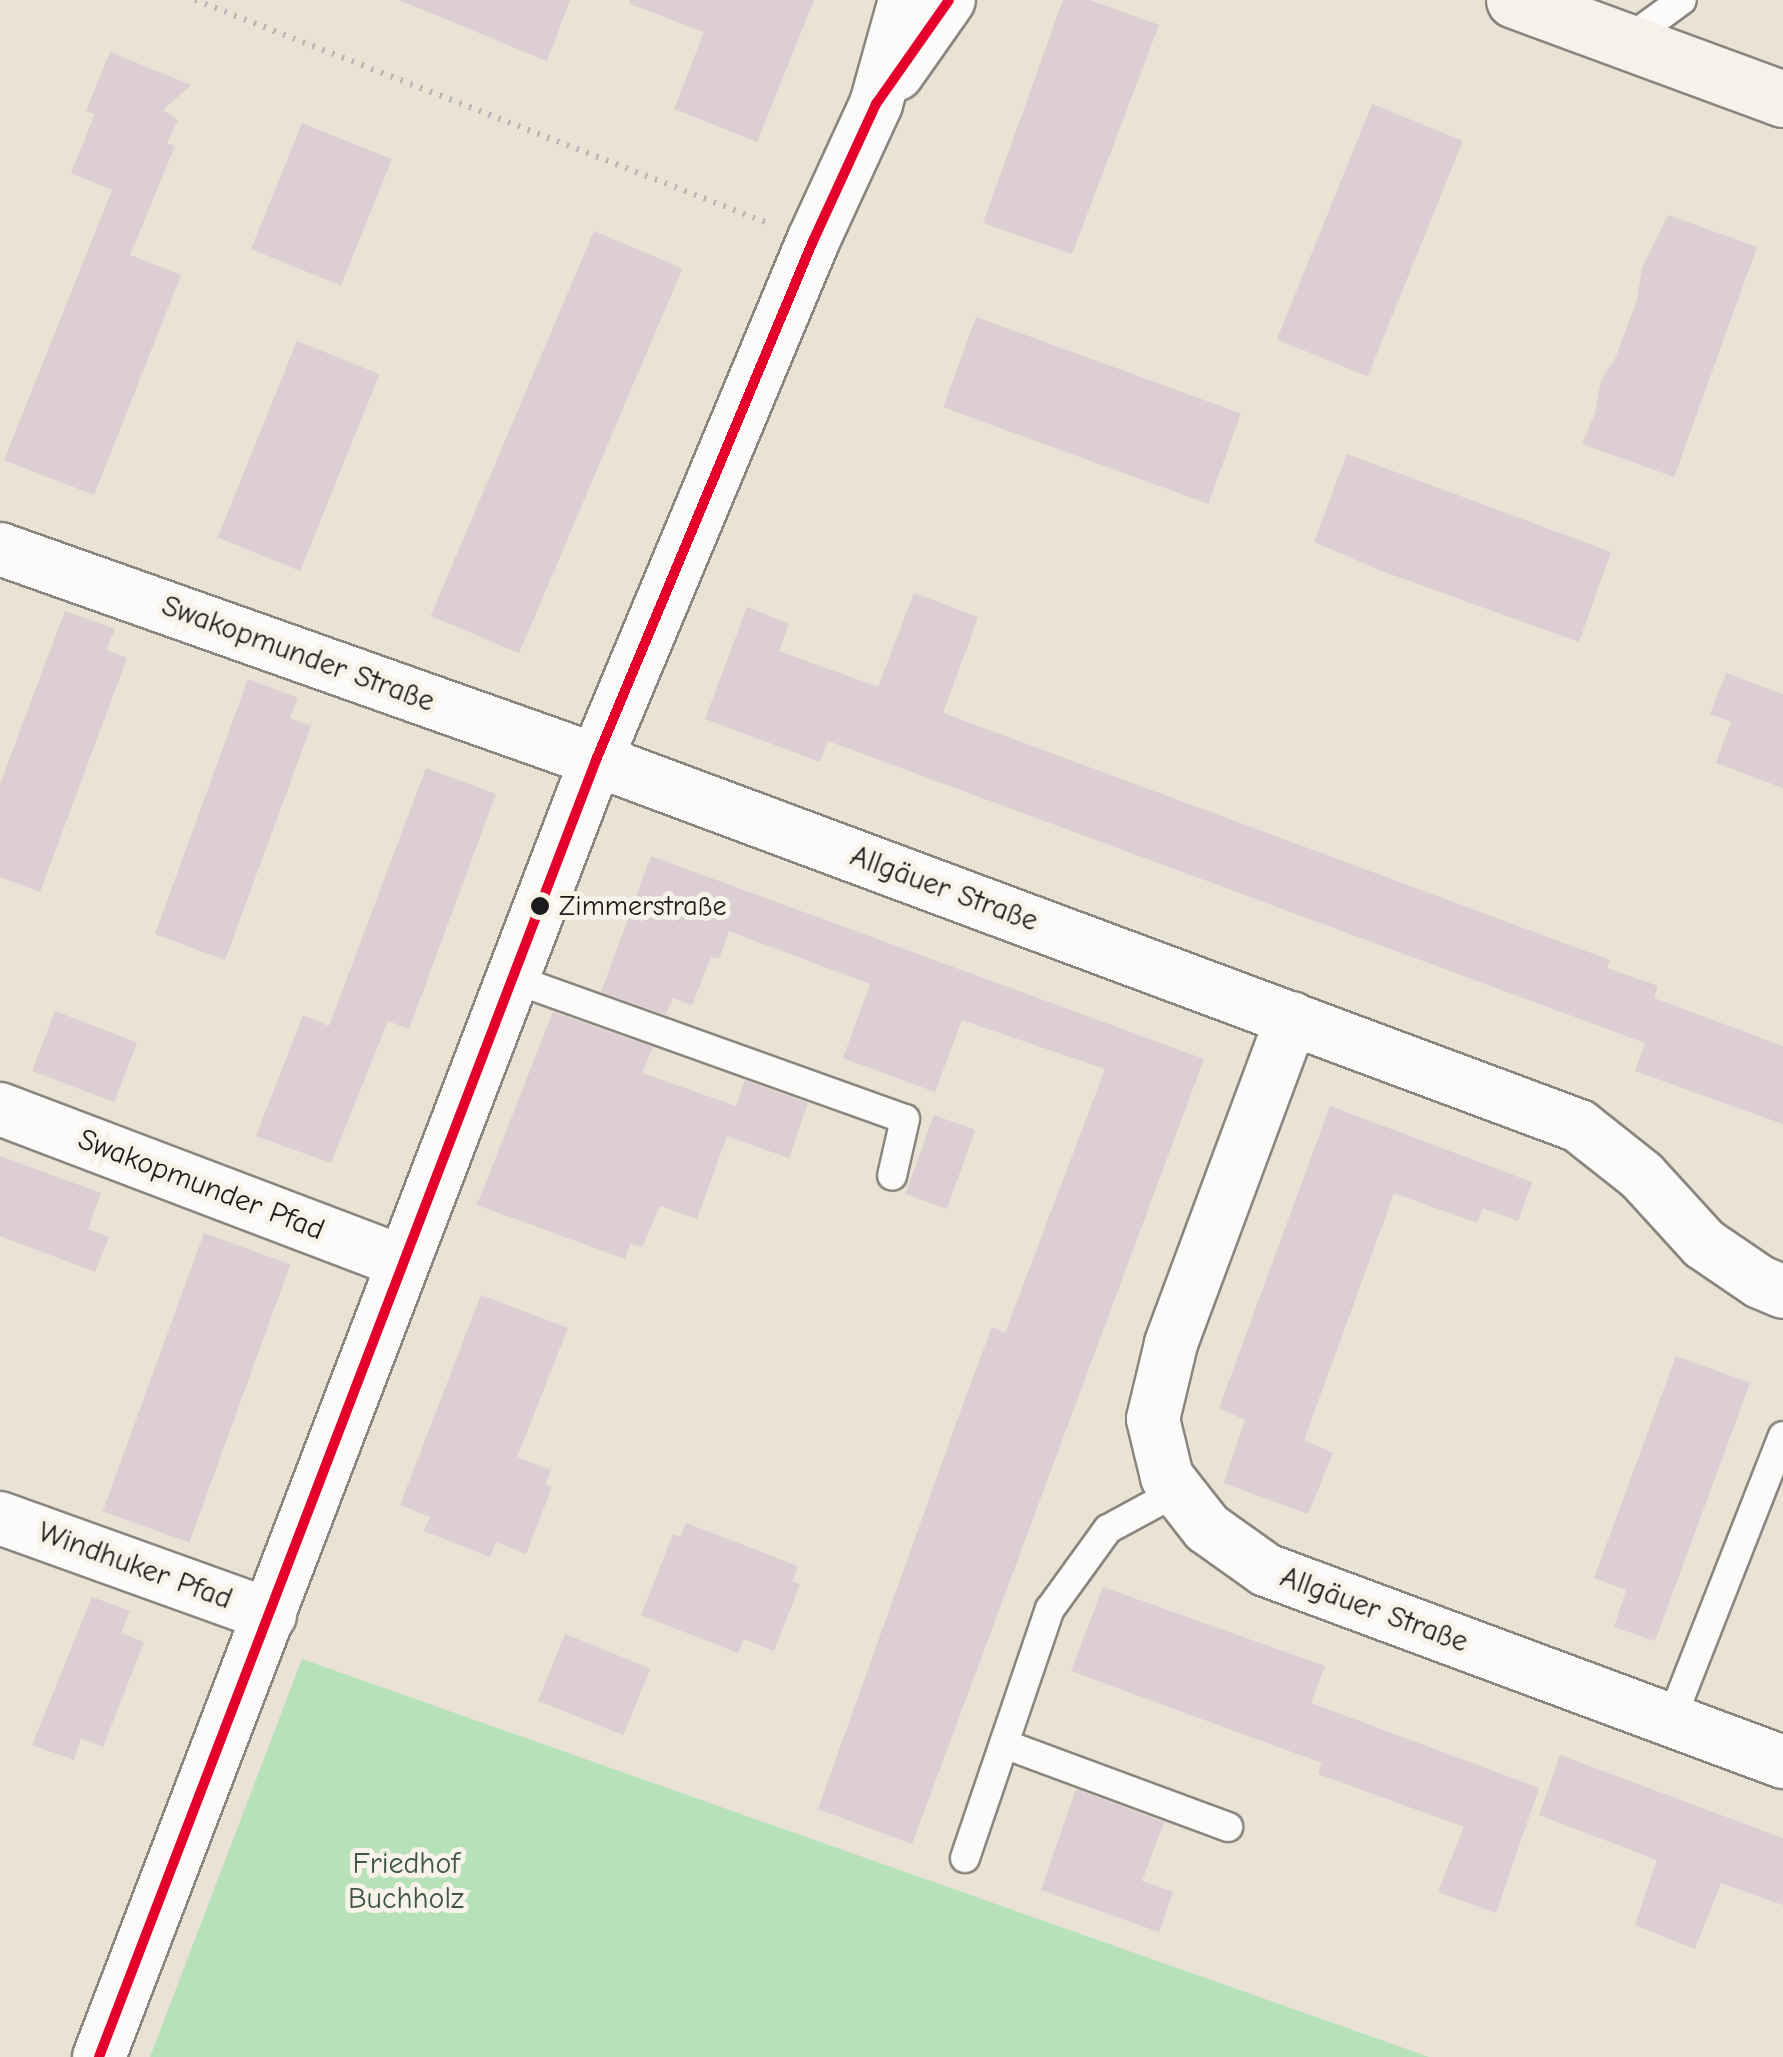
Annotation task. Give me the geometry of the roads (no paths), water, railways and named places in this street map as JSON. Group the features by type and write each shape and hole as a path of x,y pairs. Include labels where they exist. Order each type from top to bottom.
{"main road":[{"path":"1514,0 1783,99"}],"street":[{"path":"99,2057 596,760 813,241 876,104 905,0"},
{"path":"876,104 949,0"},
{"name":"Swakopmunder Straße","path":"0,548 596,760"},
{"name":"Allgäuer Straße","path":"596,760 1579,1126 1642,1176 1704,1244 1760,1282 1783,1292"},
{"name":"Allgäuer Straße","path":"1292,1018 1172,1344 1154,1420 1167,1476 1207,1528 1266,1570 1783,1762"},
{"name":"Swakopmunder Pfad","path":"0,1109 402,1261"},
{"name":"Windhuker Pfad","path":"0,1518 270,1615"}],"lane":[{"path":"1626,41 1682,0"},
{"path":"511,978 905,1119 892,1176"},
{"path":"1671,1720 1783,1436"},
{"path":"966,1858 1050,1609 1108,1530 1178,1491"},
{"path":"1004,1744 1228,1827"}],"place":[{"name":"Zimmerstraße","path":"540,906"}],"park label":[{"name":"Friedhof Buchholz","path":"406,1881"}]}
